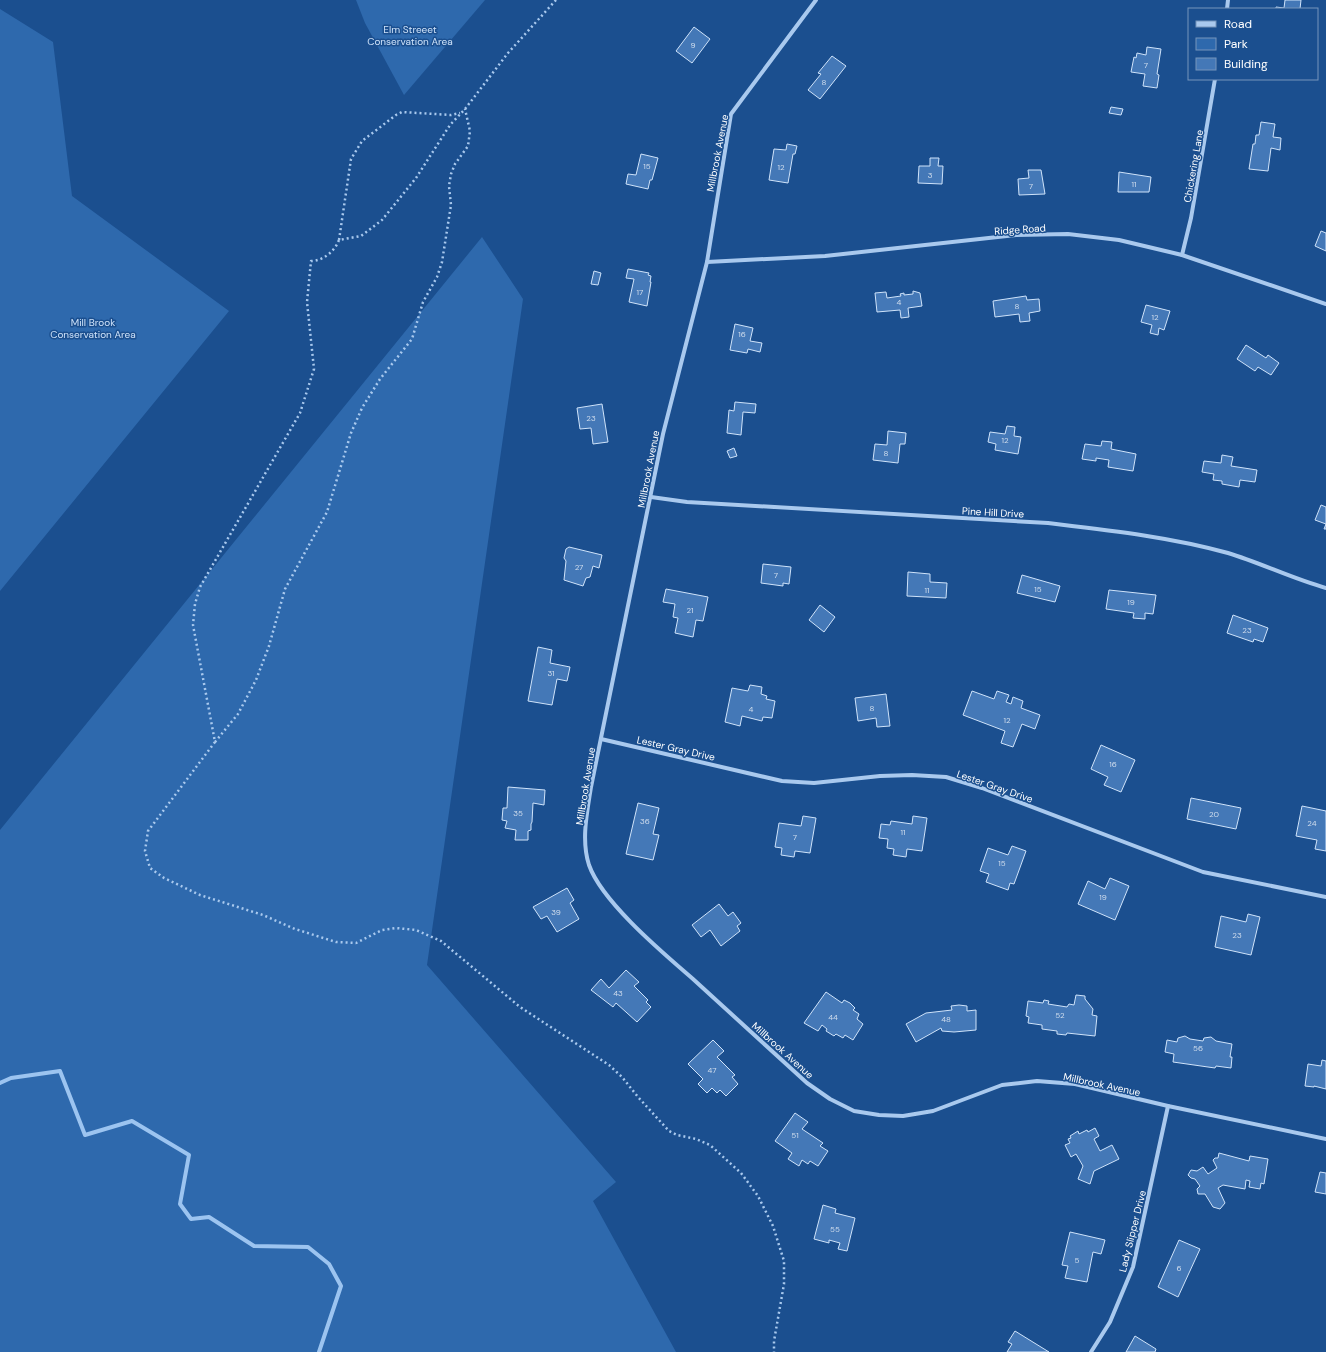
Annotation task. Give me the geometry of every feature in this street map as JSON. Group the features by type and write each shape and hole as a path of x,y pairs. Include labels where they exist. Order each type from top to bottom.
{"street":[{"name":"Millbrook Avenue","path":"816,0 731,114 706,262 663,434 585,821 585,844 590,866 600,885 617,907 657,947 807,1083 830,1099 854,1111 879,1115 904,1116 933,1111 1002,1085 1038,1081 1075,1084 1168,1106 1326,1139"},
{"name":"Chickering Lane","path":"1182,255 1194,204 1215,80"},
{"name":"Ridge Road","path":"706,262 826,256 1016,235 1060,234 1119,240 1182,255 1326,304"},
{"name":"Pine Hill Drive","path":"651,497 687,502 1048,523 1091,528 1207,548 1230,554 1326,588"},
{"name":"Lester Gray Drive","path":"601,739 782,781 814,784 880,776 912,775 946,777 982,788 1203,872 1326,898"},
{"name":"Lady Slipper Drive","path":"1091,1352 1110,1322 1133,1267 1168,1106"}],"path":[{"path":"339,240 361,236 382,220 416,178 450,125 465,109 508,53 556,0"},
{"path":"465,109 468,120 469,142 467,150 454,164 451,174 449,186 451,205 442,262 437,277 423,302 412,339 380,379 362,408 351,433 327,512 285,589 269,646 256,680 238,714 148,831 145,851 146,860 153,871 200,895 263,915 295,929 336,942 356,943 387,929 408,929 423,933 450,947 532,1016 550,1025 609,1064 669,1130 677,1135 710,1145 741,1173 758,1196 773,1226 784,1261 784,1284 774,1341 774,1352"},
{"path":"215,742 193,625 195,604 200,587 300,413 314,369 307,302 311,261 321,259 326,256 339,240 349,166 352,156 362,142 402,112 451,115 460,113"}],"green space":[{"name":"Elm Streeet Conservation Area","path":"356,0 485,0 404,95 365,23"},
{"name":"Mill Brook Conservation Area","path":"0,9 53,42 72,196 229,311 0,591"},
{"path":"482,237 523,299 427,965 616,1182 593,1201 676,1352 0,1352 0,830"}],"building":[{"path":"1285,0 1301,0 1300,8 1284,8"},
{"path":"694,27 710,39 692,63 676,51"},
{"path":"1147,47 1161,49 1157,74 1159,75 1157,88 1143,86 1145,74 1131,72 1134,57 1136,58 1137,53 1146,55"},
{"path":"832,56 846,66 820,99 808,90 821,74 818,73"},
{"path":"1111,107 1123,109 1121,115 1109,113"},
{"path":"1261,122 1275,124 1273,137 1281,138 1280,150 1271,148 1268,171 1249,169 1253,144 1255,144 1256,135 1259,135"},
{"path":"787,144 797,146 795,154 793,154 788,183 769,180 774,149 786,150"},
{"path":"641,154 658,158 648,189 626,184 628,174 636,175"},
{"path":"930,158 939,158 938,166 943,166 942,184 918,183 919,166 930,166"},
{"path":"1028,170 1041,170 1045,194 1019,195 1018,179 1029,178"},
{"path":"1119,172 1151,177 1149,192 1118,192"},
{"path":"1321,231 1326,233 1326,251 1315,246"},
{"path":"628,269 649,273 648,275 651,276 647,306 629,302 634,279 626,278"},
{"path":"594,271 601,273 598,285 591,284"},
{"path":"913,291 920,293 922,306 908,308 909,317 901,318 900,310 877,312 875,293 886,292 887,298 901,296 900,294 904,293 904,295 913,294"},
{"path":"1026,296 1027,300 1039,299 1040,311 1029,313 1030,321 1020,322 1019,314 995,317 993,301"},
{"path":"1146,305 1170,311 1164,330 1159,328 1158,335 1150,333 1152,325 1141,322"},
{"path":"735,324 753,328 750,341 762,343 760,352 748,349 747,353 730,350"},
{"path":"1246,345 1266,358 1268,355 1279,363 1271,375 1258,367 1255,371 1237,359"},
{"path":"735,402 756,404 755,413 743,412 741,435 727,433 729,410 734,411"},
{"path":"602,404 608,442 593,444 591,428 580,429 577,408"},
{"path":"1007,426 1015,427 1014,436 1021,437 1018,454 995,450 996,444 988,442 990,432 1005,434"},
{"path":"888,431 906,433 905,444 900,444 898,463 873,460 875,444 887,445"},
{"path":"1102,441 1112,442 1111,449 1136,454 1133,471 1108,467 1109,460 1096,458 1096,461 1082,459 1085,444 1101,446"},
{"path":"734,448 737,456 730,458 727,451"},
{"path":"1222,455 1233,457 1231,466 1257,470 1255,482 1240,480 1239,487 1222,484 1222,481 1213,480 1214,474 1202,472 1204,461 1221,463"},
{"path":"1321,505 1326,507 1326,524 1315,520"},
{"path":"569,547 602,555 599,568 593,566 590,577 586,578 583,586 564,580 566,561 564,558 566,549"},
{"path":"763,564 791,567 789,584 783,583 783,586 761,583"},
{"path":"908,572 930,574 930,582 947,583 946,598 907,596"},
{"path":"1022,575 1060,586 1055,602 1017,593"},
{"path":"666,589 708,597 703,621 696,620 693,637 675,633 678,618 673,617 675,604 663,602"},
{"path":"1109,590 1156,595 1153,614 1145,613 1145,619 1133,618 1134,613 1106,609"},
{"path":"820,605 835,617 824,632 809,620"},
{"path":"1233,615 1268,628 1263,642 1254,639 1253,642 1227,633"},
{"path":"538,647 552,650 550,663 570,667 567,681 557,679 552,705 528,701"},
{"path":"750,685 762,687 761,694 767,696 766,699 775,701 772,718 763,717 762,721 742,716 740,726 725,722 732,688 748,691"},
{"path":"972,691 994,699 997,691 1009,695 1006,702 1011,704 1013,697 1023,701 1021,708 1040,715 1035,729 1022,724 1013,747 1001,743 1005,731 963,715"},
{"path":"886,694 890,726 877,727 876,718 858,721 855,698"},
{"path":"1101,745 1135,760 1121,792 1104,785 1108,777 1091,769"},
{"path":"508,787 545,790 544,805 533,803 531,830 528,831 528,840 515,840 516,830 505,828 507,821 502,820 503,808 507,808"},
{"path":"1191,798 1241,808 1236,829 1187,819"},
{"path":"638,803 659,808 653,834 659,835 653,860 626,854"},
{"path":"1302,806 1326,811 1326,851 1315,849 1317,840 1296,836"},
{"path":"803,816 816,818 810,853 795,851 794,857 781,855 782,848 775,847 779,823 801,826"},
{"path":"913,816 927,818 922,851 907,849 906,857 893,855 894,849 887,848 888,839 879,838 881,824 890,825 891,821 912,824"},
{"path":"1012,846 1026,851 1014,884 1010,883 1008,890 986,882 989,874 980,871 988,848 1008,855"},
{"path":"1110,878 1129,886 1115,920 1078,904 1088,881 1105,889"},
{"path":"567,888 574,900 570,903 579,919 557,932 547,916 541,919 533,907"},
{"path":"719,904 728,916 733,912 741,923 737,926 740,931 721,946 710,930 701,937 692,925"},
{"path":"1248,914 1260,917 1251,955 1215,947 1221,916 1246,922"},
{"path":"626,970 639,982 634,986 648,1000 646,1002 651,1007 637,1022 616,1003 613,1007 591,990 601,979 609,988"},
{"path":"826,992 842,1003 844,1000 850,1003 855,1008 853,1010 859,1014 857,1019 863,1024 853,1040 845,1035 843,1038 836,1034 834,1036 826,1031 827,1029 822,1025 818,1031 804,1023"},
{"path":"1076,995 1085,996 1085,999 1093,1009 1092,1015 1097,1016 1095,1036 1067,1033 1066,1035 1057,1034 1057,1031 1042,1029 1042,1025 1028,1023 1029,1017 1026,1016 1028,1001 1043,1003 1044,1000 1049,1001 1048,1004 1067,1007 1069,1004 1074,1005"},
{"path":"951,1006 967,1006 967,1011 976,1010 976,1030 954,1032 942,1031 941,1028 916,1042 906,1024 926,1013 952,1010"},
{"path":"1185,1036 1190,1039 1203,1041 1204,1038 1211,1037 1216,1041 1232,1044 1230,1057 1232,1057 1231,1068 1216,1066 1215,1068 1173,1062 1174,1054 1165,1052 1167,1040 1177,1042 1178,1038"},
{"path":"713,1040 724,1051 717,1057 735,1075 732,1077 738,1084 726,1096 720,1090 717,1093 712,1088 707,1093 698,1084 703,1079 688,1064"},
{"path":"1322,1060 1326,1061 1326,1089 1314,1086 1305,1086 1308,1064 1321,1066"},
{"path":"795,1113 808,1122 802,1129 823,1143 820,1146 828,1151 818,1166 810,1161 808,1164 802,1160 799,1166 788,1159 792,1153 775,1141"},
{"path":"1095,1128 1099,1136 1094,1139 1100,1151 1112,1145 1119,1159 1094,1171 1090,1184 1078,1179 1083,1166 1076,1154 1071,1157 1065,1145 1070,1143 1068,1139 1071,1138 1070,1136 1078,1131 1079,1134 1087,1130 1088,1132"},
{"path":"1219,1153 1249,1161 1250,1156 1268,1159 1264,1184 1261,1183 1260,1189 1249,1187 1250,1181 1246,1180 1245,1189 1223,1185 1218,1188 1225,1203 1220,1209 1213,1207 1205,1194 1198,1194 1197,1189 1200,1186 1195,1179 1188,1175 1191,1170 1197,1171 1203,1167 1208,1174 1217,1168 1213,1160 1218,1158"},
{"path":"1320,1172 1326,1173 1326,1194 1315,1192"},
{"path":"823,1205 836,1209 835,1213 855,1218 847,1251 838,1249 840,1243 829,1240 829,1243 814,1239"},
{"path":"1070,1232 1105,1240 1101,1254 1093,1252 1087,1282 1065,1278 1068,1266 1062,1265"},
{"path":"1179,1240 1200,1249 1178,1297 1158,1287"},
{"path":"1015,1331 1049,1352 1007,1352 1012,1344 1008,1342"},
{"path":"1135,1336 1156,1349 1155,1352 1126,1352"}],"waterway":[{"path":"0,1083 11,1078 60,1071 85,1135 132,1121 189,1155 180,1204 191,1219 209,1217 254,1246 308,1247 329,1264 341,1286 319,1352"}]}
